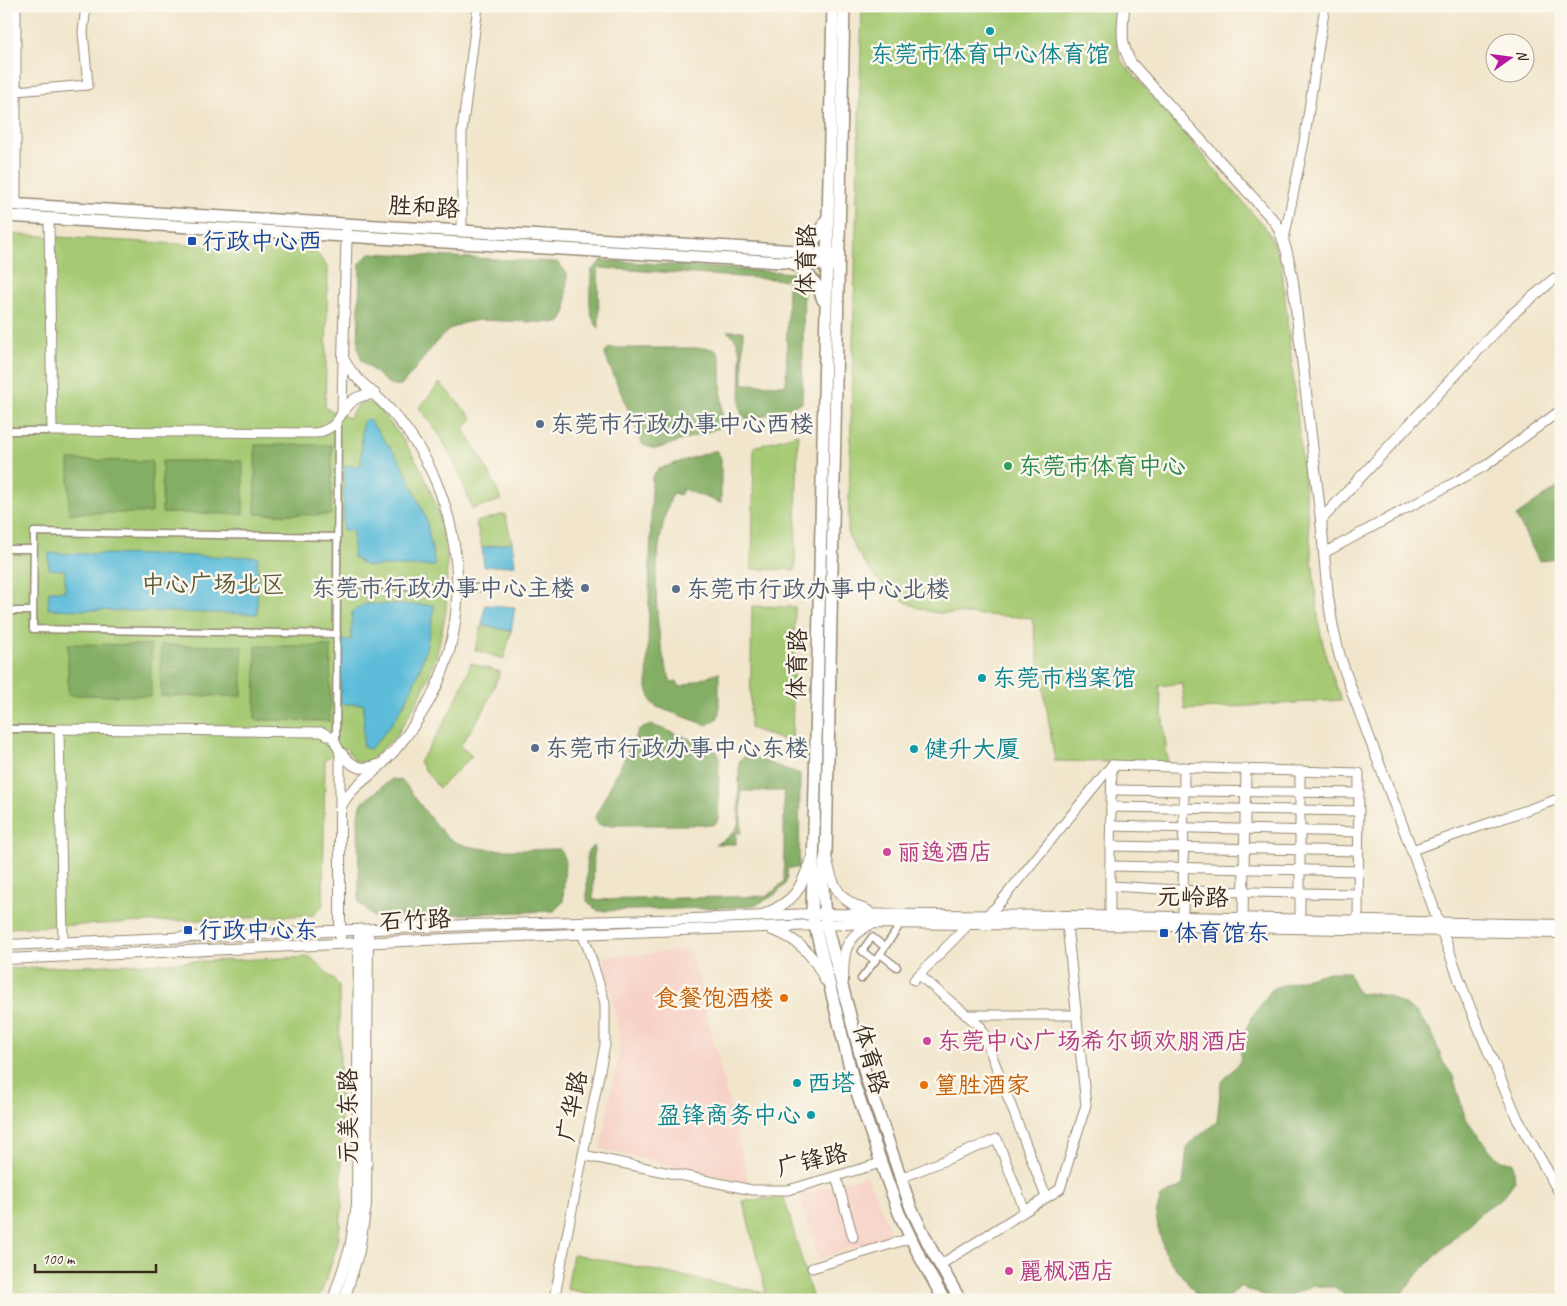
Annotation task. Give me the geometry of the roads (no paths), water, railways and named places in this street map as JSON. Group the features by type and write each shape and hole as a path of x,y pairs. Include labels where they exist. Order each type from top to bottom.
{"main road":[{"name":"体育路","path":"832,6 828,211 833,260 826,312 820,854 824,875 820,919 831,992 854,1084 899,1213 944,1300"},
{"name":"体育路","path":"820,854 833,260 844,6"},
{"name":"胜和路","path":"11,204 792,251 833,260"},
{"path":"792,251 798,250 816,238 824,225 828,211"},
{"name":"胜和路","path":"6,216 791,263 833,260"},
{"path":"791,263 809,275 816,283 821,292 826,312"},
{"name":"体育路","path":"820,919 844,990 867,1080 911,1208 960,1300"}],"street":[{"path":"11,204 16,91 16,6"},
{"path":"16,91 88,85 83,32 86,6"},
{"path":"462,231 462,132 478,6"},
{"path":"1124,6 1122,40 1124,50 1131,62 1276,223 1284,239 1293,282 1333,628 1340,656 1467,1001 1518,1120 1561,1195"},
{"path":"1284,239 1304,142 1325,6"},
{"path":"49,218 52,431"},
{"path":"340,944 337,537 347,224"},
{"path":"1321,520 1509,317 1554,279 1561,277"},
{"path":"340,808 348,794 381,764 412,729 429,700 441,677 450,648 457,587 457,568 451,524 429,466 396,416 375,394 351,374 343,358"},
{"path":"6,431 316,433 332,427 354,399 360,396 375,394"},
{"path":"1324,553 1485,466 1561,410"},
{"path":"337,537 34,532 32,629 337,634"},
{"path":"6,549 33,549"},
{"path":"337,584 486,588"},
{"path":"6,611 33,611"},
{"path":"6,729 314,731 328,734 333,738 348,761 360,768 371,768 381,764"},
{"path":"59,730 63,942"},
{"path":"1112,765 1359,772 1358,921"},
{"path":"1110,916 1112,765"},
{"path":"988,914 1004,898 1112,765"},
{"path":"1182,916 1184,767"},
{"path":"1242,918 1246,769"},
{"path":"1300,771 1300,919"},
{"path":"1112,790 1359,793"},
{"path":"1412,850 1561,798"},
{"path":"1111,808 1359,811"},
{"path":"1111,826 1359,832"},
{"path":"1110,846 1359,851"},
{"path":"820,854 837,891 847,901 873,918 853,935 846,946 843,962 844,990"},
{"path":"820,854 796,893 761,922 797,941 809,952 831,992"},
{"path":"1110,866 1358,871"},
{"path":"1111,886 1182,890 1358,894"},
{"name":"元岭路","path":"820,919 988,914 1182,916 1358,921 1561,934"},
{"name":"元岭路","path":"873,918 969,924 1067,925 1441,927 1561,925"},
{"name":"石竹路","path":"6,959 582,934 820,919"},
{"name":"石竹路","path":"6,945 577,922 761,922"},
{"name":"广华路","path":"554,1300 605,1044 605,1003 588,948 577,922"},
{"path":"969,924 917,978 981,1027 1046,1197"},
{"path":"940,1265 1060,1189 1086,1105 1067,925"},
{"path":"861,979 898,928"},
{"name":"元美东路","path":"344,1300 360,1251 366,1205 363,930"},
{"path":"875,961 862,951 866,944 872,937 885,947"},
{"path":"858,938 866,944"},
{"name":"元美东路","path":"333,1300 350,1248 356,1205 364,943"},
{"path":"880,954 897,968"},
{"path":"966,1015 1076,1015"},
{"path":"901,1178 997,1140 1025,1211"},
{"name":"广锋路","path":"583,1155 752,1190 788,1190 881,1163"},
{"path":"836,1176 853,1237"},
{"path":"812,1268 911,1238"}],"water":[{"path":"366,419 369,420 399,459 408,477 426,518 435,566 366,566 353,557 353,531 343,530 344,466 361,466 362,427"},
{"path":"512,542 515,565 484,567 482,548"},
{"path":"49,553 258,557 257,614 48,609 49,591 65,591 65,570 49,569"},
{"path":"365,604 434,605 425,652 408,697 391,724 370,749 363,747 364,704 340,704 340,640 351,640 352,612"},
{"path":"485,605 515,607 511,631 482,625"}],"place":[{"name":"东莞市体育中心体育馆","path":"990,31"},
{"name":"行政中心西","path":"192,241"},
{"name":"东莞市行政办事中心西楼","path":"540,424"},
{"name":"东莞市体育中心","path":"1008,466"},
{"name":"东莞市行政办事中心主楼","path":"585,588"},
{"name":"东莞市行政办事中心北楼","path":"676,589"},
{"name":"东莞市档案馆","path":"982,678"},
{"name":"东莞市行政办事中心东楼","path":"535,748"},
{"name":"健升大厦","path":"914,749"},
{"name":"丽逸酒店","path":"887,852"},
{"name":"行政中心东","path":"188,930"},
{"name":"体育馆东","path":"1164,933"},
{"name":"食餐饱酒楼","path":"784,998"},
{"name":"东莞中心广场希尔顿欢朋酒店","path":"927,1041"},
{"name":"西塔","path":"797,1083"},
{"name":"篁胜酒家","path":"924,1085"},
{"name":"盈锋商务中心","path":"811,1115"},
{"name":"麗枫酒店","path":"1009,1271"}],"park label":[{"name":"中心广场北区","path":"213,584"}]}
